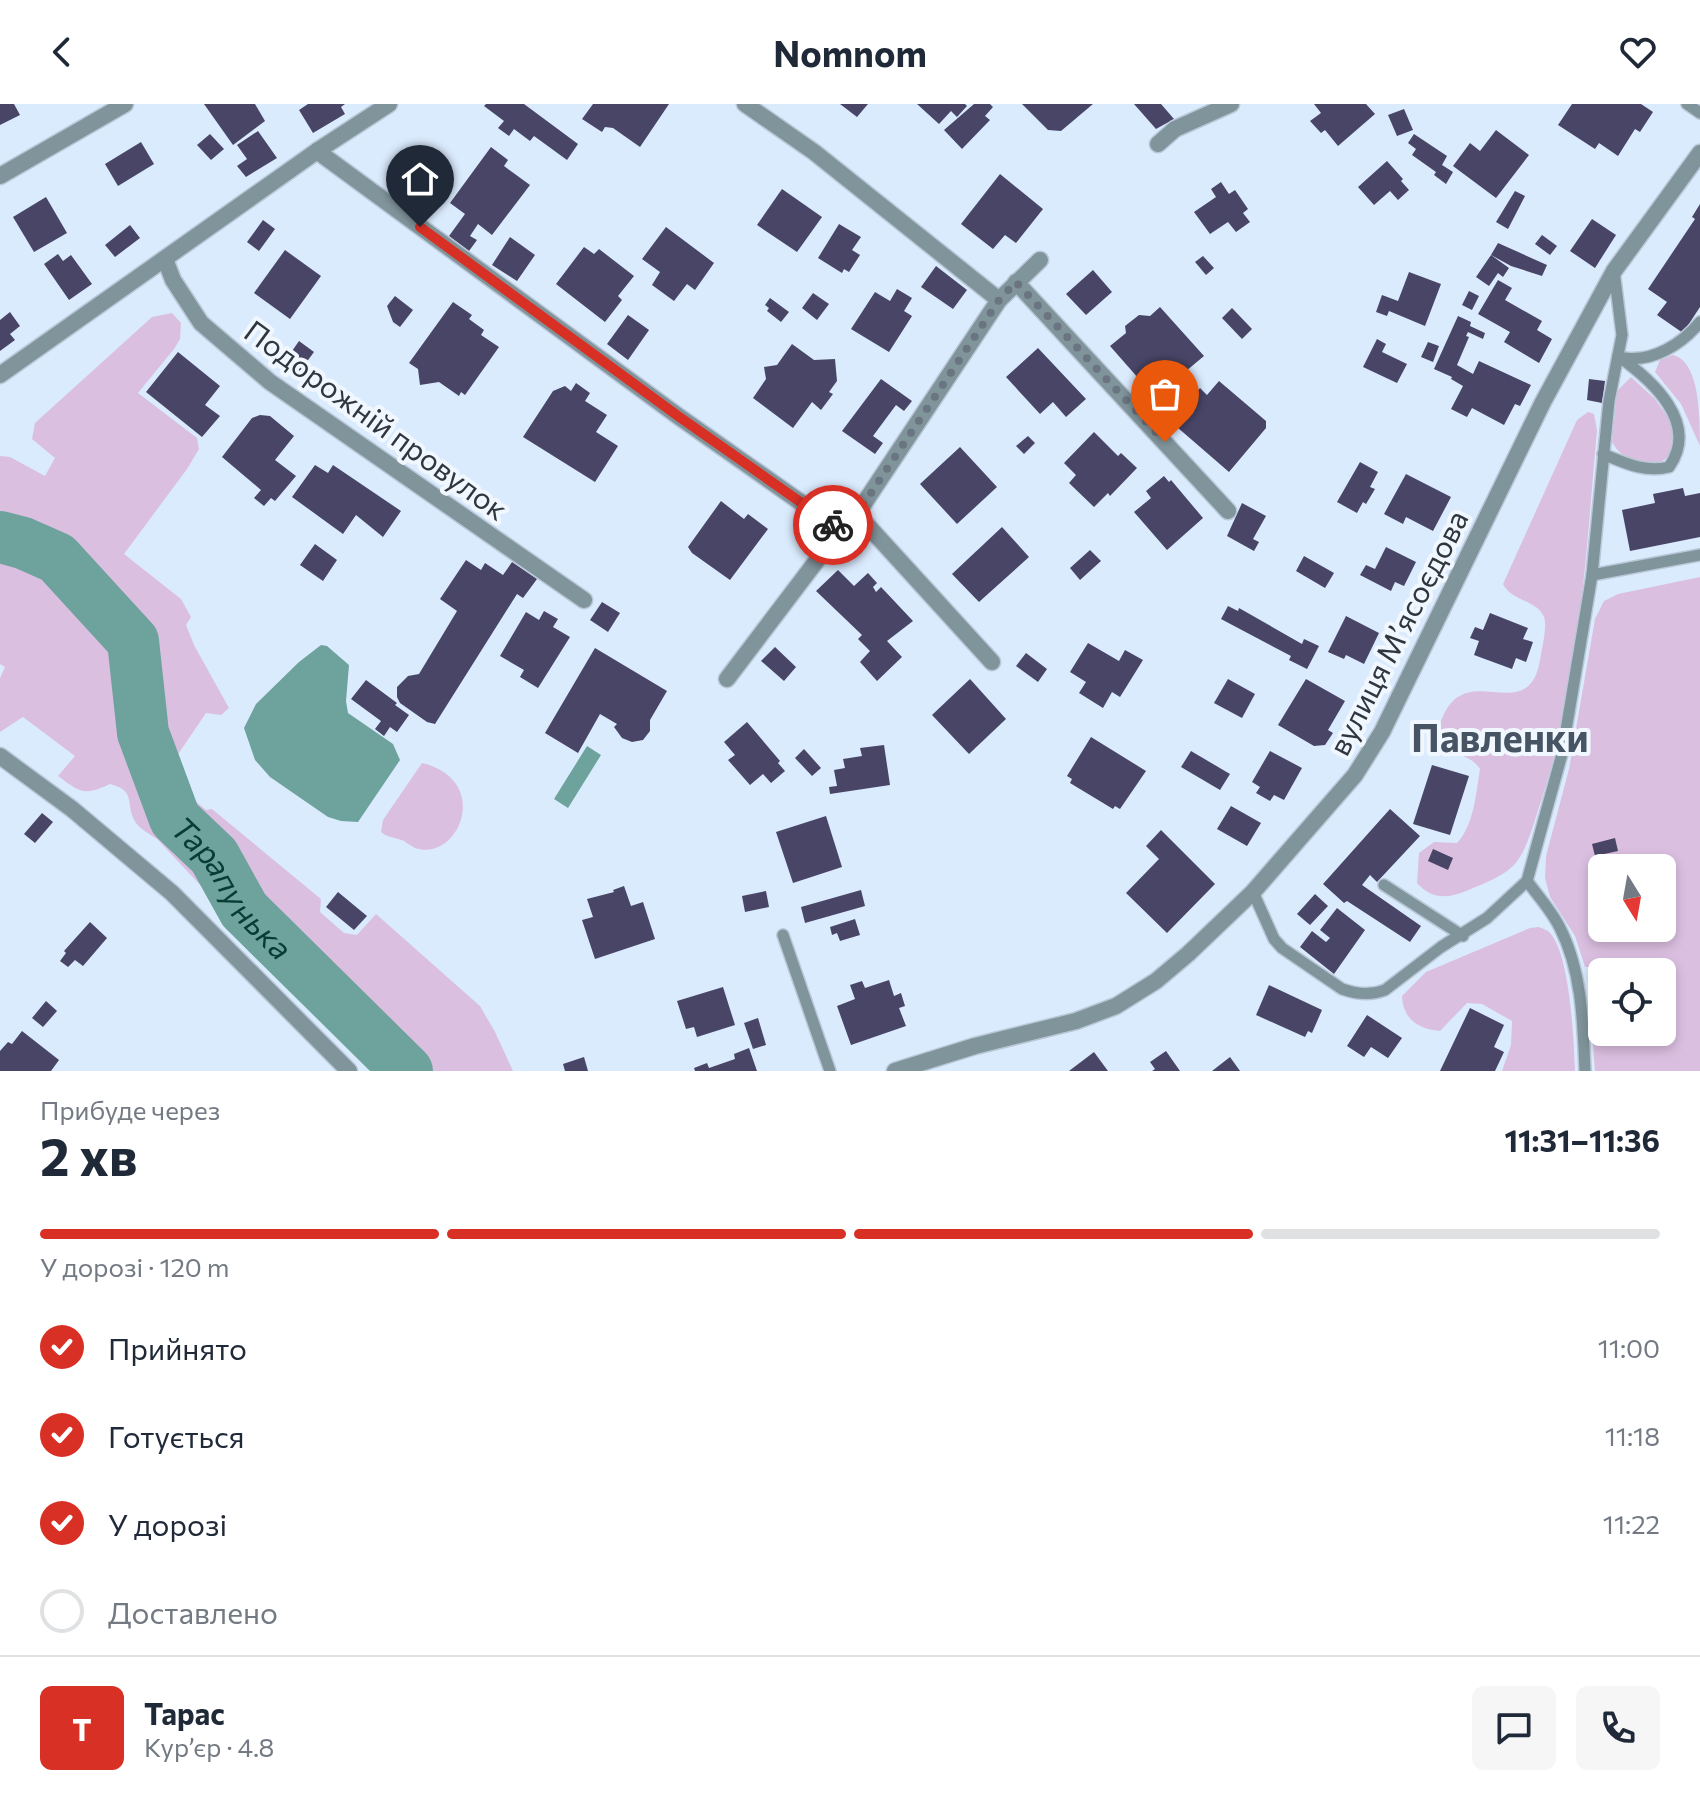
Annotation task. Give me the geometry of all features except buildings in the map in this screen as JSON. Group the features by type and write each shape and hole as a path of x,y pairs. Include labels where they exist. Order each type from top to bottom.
{"street":[{"path":"0,176 125,104"},
{"path":"0,375 317,151 389,104"},
{"path":"745,104 814,152 999,300"},
{"path":"1158,144 1175,129 1231,104"},
{"path":"317,151 678,416 840,530"},
{"name":"вулиця Мʼясоєдова","path":"895,1071 975,1046 1076,1021 1116,1006 1156,981 1253,892 1355,775 1382,732 1543,402 1614,271 1700,153"},
{"name":"Подорожній провулок","path":"165,259 173,280 201,323 270,382 584,600"},
{"path":"727,679 840,530 857,514 999,300 1040,260"},
{"path":"1016,282 1228,511"},
{"path":"857,514 992,662"},
{"path":"0,756 72,809 172,893 349,1071"}],"lane":[{"path":"1687,104 1700,113"},
{"path":"1253,892 1274,939 1282,948 1327,981 1353,993 1375,994 1385,990 1441,947 1463,936 1509,900 1527,881 1562,754 1592,575 1603,454 1622,335 1614,271"},
{"path":"1618,356 1636,359 1657,354 1693,331 1700,322"},
{"path":"1603,454 1629,465 1655,470 1669,467 1680,447 1681,429 1674,409 1646,376 1618,356"},
{"path":"1592,575 1700,555"},
{"path":"1527,881 1559,925 1571,952 1581,1014 1585,1071"},
{"path":"1384,885 1463,936"},
{"path":"783,935 830,1071"}],"shaded area":[{"path":"172,313 181,323 180,339 138,393 197,438 199,449 124,554 181,599 191,617 186,625 194,645 229,708 221,715 206,713 164,775 206,810 212,809 321,899 320,912 344,933 357,935 376,914 480,1006 513,1071 382,1071 263,952 157,839 138,825 124,791 110,784 83,791 66,782 58,776 75,756 23,717 0,732 0,678 5,667 0,664 0,456 10,457 45,476 55,458 32,439 35,423 152,317"},
{"path":"1673,355 1682,359 1689,368 1697,392 1700,446 1681,404 1655,372 1660,360"},
{"path":"1631,377 1655,399 1673,429 1670,455 1660,463 1627,457 1612,442 1617,391"},
{"path":"1588,412 1594,414 1597,430 1580,616 1555,753 1529,838 1518,860 1502,875 1459,894 1434,895 1417,883 1419,853 1434,842 1457,843 1463,836 1473,808 1480,769 1471,760 1436,741 1444,714 1455,699 1469,693 1512,692 1525,688 1535,677 1544,640 1544,617 1541,611 1512,594 1503,584 1577,420"},
{"path":"1700,577 1700,1071 1595,1071 1593,1046 1676,1046 1676,958 1588,958 1588,967 1585,967 1575,936 1550,897 1545,878 1546,856 1569,769 1595,619 1604,601 1618,594"},
{"path":"321,645 327,646 349,665 348,713 393,744 400,760 358,822 328,817 270,777 255,760 244,728 256,704"},
{"path":"587,746 601,755 568,808 554,799"},
{"path":"422,763 444,772 457,786 463,801 462,818 455,832 445,843 431,849 415,848 381,832 383,820"},
{"path":"1539,927 1550,933 1562,959 1570,999 1575,1071 1502,1071 1511,1045 1512,1021 1482,1004 1467,1003 1440,1031 1419,1025 1405,1011 1402,996 1426,972 1530,928"}],"waterway":[{"name":"Тарапунька","path":"0,537 57,558 133,641 143,733 175,819 214,856 244,910 407,1071"}],"way so far":[{"path":"833,525 840,530 857,514 999,300 1016,282 1165,442"}],"district":[{"name":"Павленки","path":"1500,736"}],"route":[{"path":"420,227 833,525"}]}
